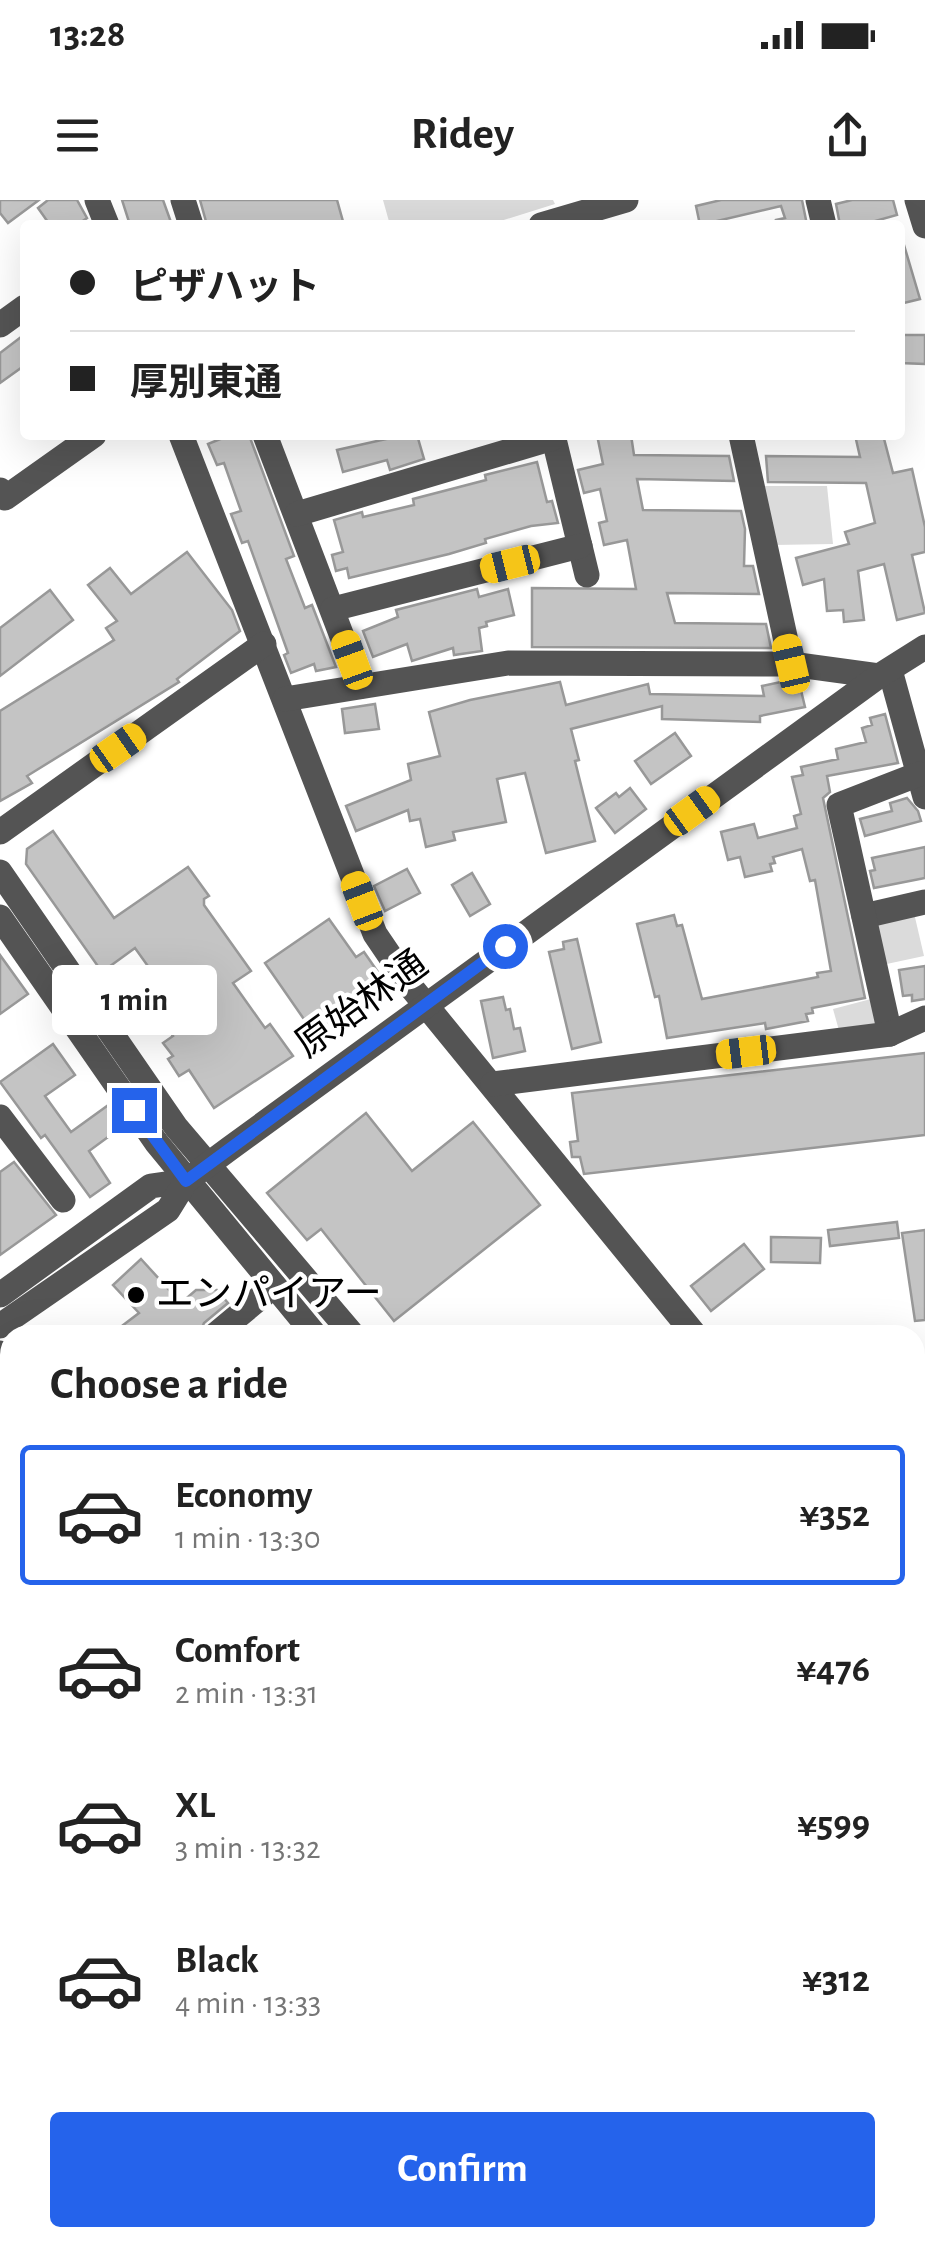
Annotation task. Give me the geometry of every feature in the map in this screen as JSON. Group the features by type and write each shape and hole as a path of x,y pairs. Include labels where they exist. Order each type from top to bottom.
{"street":[{"path":"573,220 626,200"},
{"path":"918,200 925,226"},
{"path":"0,490 5,498 87,440"},
{"path":"186,440 375,934 411,987 428,1003 687,1325"},
{"path":"267,440 361,686"},
{"path":"297,514 543,440"},
{"path":"554,440 587,575"},
{"path":"742,440 791,664"},
{"path":"333,609 580,546"},
{"path":"0,832 264,644"},
{"name":"原始林通","path":"1,1325 168,1210 186,1181 428,1003 925,647"},
{"path":"285,699 508,663 791,664 885,673 922,786 839,806 890,1034"},
{"path":"0,872 176,1127 344,1325"},
{"path":"864,916 925,902"},
{"path":"0,918 156,1142 307,1325"},
{"path":"493,1084 890,1034 925,1018"},
{"path":"0,1116 10,1149 63,1200"},
{"name":"原始林通","path":"0,1295 151,1186 186,1181"},
{"path":"226,1325 274,1286"}],"shaded area":[{"path":"383,200 553,200 555,204 504,220 389,220"},
{"path":"760,486 827,486 833,544 774,545"},
{"path":"914,913 924,956 882,965 873,921"},
{"path":"871,999 876,1024 840,1034 833,1009"}],"building":[{"path":"0,200 39,200 8,223 0,213"},
{"path":"48,200 77,200 87,218 46,220 38,208"},
{"path":"122,200 163,200 170,220 128,220"},
{"path":"200,200 337,200 343,220 206,220"},
{"path":"721,200 802,200 806,220 776,220 785,218 781,206 721,220 699,220 696,206"},
{"path":"893,200 897,215 879,220 839,220 836,204"},
{"path":"905,248 920,299 905,303"},
{"path":"905,335 925,335 925,364 905,363"},
{"path":"20,338 20,369 0,383 0,353"},
{"path":"218,440 251,440 294,556 286,559 305,608 312,605 336,667 316,671 314,664 291,673 284,655 288,653 248,541 242,543 231,514 241,511 224,463 217,465 208,444"},
{"path":"382,440 418,440 424,459 390,470 387,460 343,472 337,450"},
{"path":"598,440 632,440 634,455 729,456 734,481 637,479 643,510 741,511 745,529 744,566 753,566 759,594 667,593 675,623 766,624 771,648 532,647 532,588 636,589 627,540 604,545 599,523 607,521 600,489 584,493 578,470 603,464"},
{"path":"856,440 884,440 893,473 912,469 925,527 925,552 912,555 925,613 897,620 884,564 858,571 864,620 844,622 843,610 827,611 824,579 803,585 796,558 849,544 845,532 875,523 866,483 768,482 766,456 860,457"},
{"path":"537,462 547,502 552,501 558,523 531,526 449,554 349,578 347,568 336,571 332,555 343,552 334,520 414,505 413,499"},
{"path":"187,552 232,610 240,631 177,679 179,682 27,776 32,783 0,801 0,711 114,640 106,628 117,621 88,585 110,568 131,594"},
{"path":"477,589 479,597 508,589 514,615 486,622 487,626 479,628 482,651 454,655 453,648 412,661 407,644 373,657 363,631 398,617 396,610"},
{"path":"50,590 73,620 0,676 0,628"},
{"path":"560,682 566,705 648,684 650,694 764,696 762,686 799,682 805,707 760,716 760,722 662,719 662,706 571,729 595,841 546,853 525,773 497,779 506,822 453,832 455,840 426,847 420,819 410,821 408,810 356,831 346,806 411,780 408,764 440,756 429,712 470,700"},
{"path":"375,704 379,729 345,733 342,709"},
{"path":"885,714 898,763 827,776 830,792 823,798 865,998 812,1008 813,1013 806,1014 808,1021 766,1029 765,1023 667,1038 637,924 674,915 677,926 682,925 702,999 818,977 817,973 831,971 815,880 810,881 802,849 773,857 772,871 745,877 740,857 728,860 721,832 754,824 758,838 797,828 794,816 801,814 792,777 803,775 801,767 838,759 836,749 866,742 862,728 872,725 870,718"},
{"path":"675,733 691,756 651,784 635,761"},
{"path":"630,788 646,809 615,833 596,808"},
{"path":"907,798 921,821 865,836 860,819 892,811 890,803"},
{"path":"53,831 114,918 188,867 209,896 204,905 251,971 233,983 265,1028 270,1024 293,1056 214,1108 189,1070 179,1076 168,1059 173,1056 163,1043 173,1036 150,1003 157,999 151,990 160,983 135,948 102,972 26,864 27,849"},
{"path":"925,847 925,878 874,888 872,858"},
{"path":"407,869 420,893 385,911 374,886"},
{"path":"472,873 490,904 470,916 452,885"},
{"path":"329,919 356,957 364,952 389,988 317,1038 265,963"},
{"path":"577,939 601,1042 572,1049 549,952 564,949 563,942"},
{"path":"0,955 28,994 0,1014"},
{"path":"925,966 925,999 912,1001 912,995 903,996 899,970"},
{"path":"503,997 514,1029 520,1028 525,1051 493,1058 481,1001"},
{"path":"53,1044 75,1075 45,1096 71,1132 107,1106 123,1126 89,1151 110,1183 90,1197 0,1082"},
{"path":"925,1053 925,1135 584,1174 580,1157 572,1157 570,1142 578,1141 572,1093"},
{"path":"366,1113 412,1171 473,1122 540,1205 394,1321 321,1229 307,1240 267,1193"},
{"path":"14,1162 56,1215 0,1255 0,1172"},
{"path":"897,1222 899,1238 830,1246 828,1230"},
{"path":"925,1230 925,1320 915,1321 902,1233"},
{"path":"771,1237 821,1238 820,1263 771,1262"},
{"path":"744,1244 764,1269 711,1311 691,1286"},
{"path":"141,1259 181,1303 196,1290 217,1290 228,1303 203,1325 123,1325 139,1313 113,1285"}],"place":[{"name":"エンパイアー","path":"136,1295"}],"route":[{"path":"134,1110 186,1181 505,946"}]}
